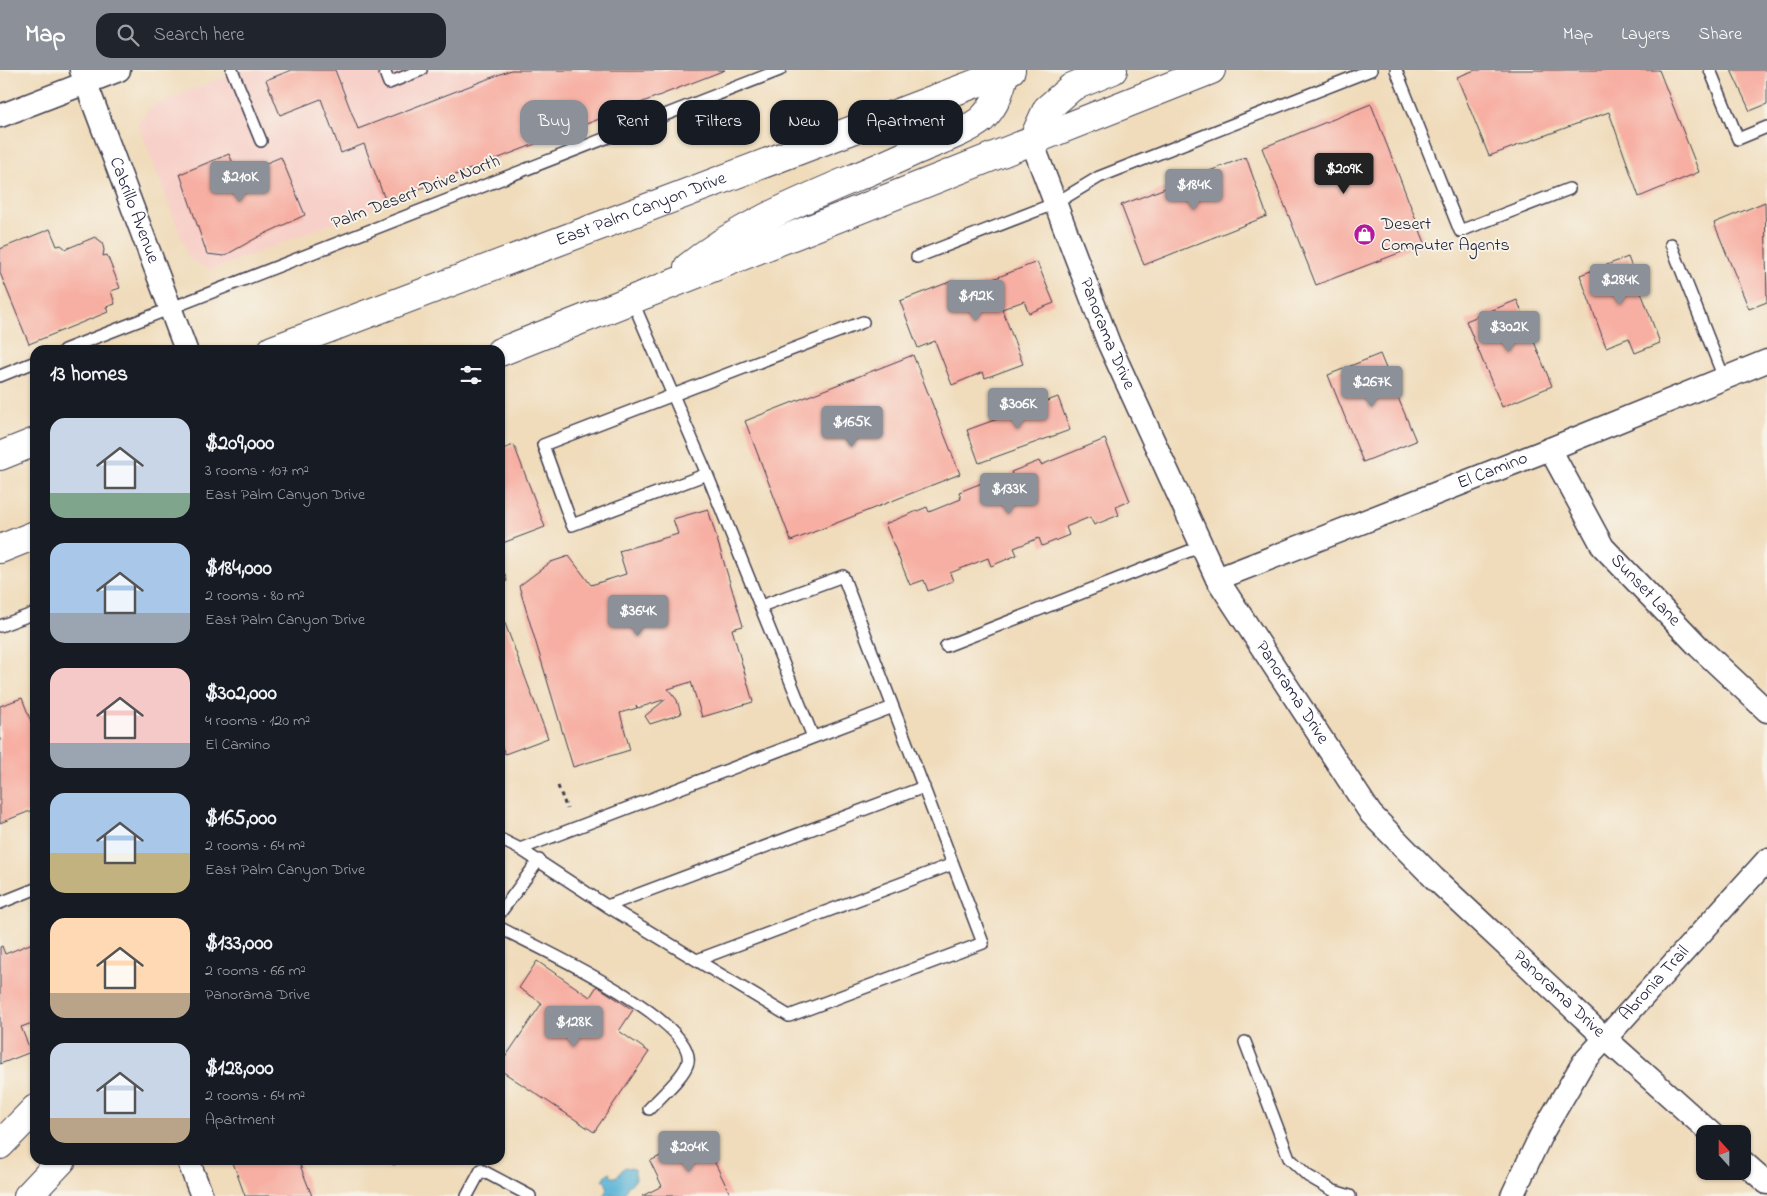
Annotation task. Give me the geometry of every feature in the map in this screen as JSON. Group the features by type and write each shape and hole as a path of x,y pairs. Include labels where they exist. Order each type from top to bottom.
{"main road":[{"path":"1032,142 1047,109 1072,87 1113,70"},
{"path":"505,350 1211,70"},
{"path":"663,287 700,256 754,223 873,171 980,121 994,106 1007,71"},
{"name":"East Palm Canyon Drive","path":"285,345 1007,71"},
{"path":"0,456 30,444"},
{"path":"0,549 30,537"},
{"path":"0,1145 30,1114"},
{"path":"28,1196 57,1165"}],"street":[{"path":"0,116 84,76 119,70"},
{"name":"Cabrillo Avenue","path":"84,76 184,345"},
{"name":"Panorama Drive","path":"1032,142 1109,344 1217,579 1371,814 1434,878 1606,1039 1702,1125"},
{"name":"El Camino","path":"1217,579 1550,449 1767,361"},
{"name":"Sunset Lane","path":"1550,449 1603,547 1699,647 1767,711"},
{"name":"Abronia Trail","path":"1512,1196 1542,1135 1583,1063 1767,860"},
{"path":"190,1165 202,1196"},
{"path":"1751,1169 1767,1183"}],"lane":[{"path":"232,70 261,141"},
{"path":"384,70 389,83 421,70"},
{"name":"Palm Desert Drive North","path":"77,345 780,70"},
{"path":"917,257 1056,203 1099,177 1371,70"},
{"path":"1396,70 1460,231 1569,189"},
{"path":"1710,70 1738,139 1767,127"},
{"path":"1671,244 1724,378"},
{"path":"632,300 674,394 814,737"},
{"path":"707,474 572,525 543,445 863,322"},
{"path":"0,376 30,364"},
{"path":"946,646 1202,546"},
{"path":"505,842 539,860 607,906 789,1016 983,942 843,576 761,606"},
{"path":"0,626 30,614"},
{"path":"520,849 893,707"},
{"path":"607,906 924,786"},
{"path":"505,906 539,860"},
{"path":"697,960 953,864"},
{"path":"0,903 30,891"},
{"path":"505,930 556,956 645,1007 677,1034 687,1049 688,1062 681,1074 649,1108"},
{"path":"1244,1042 1290,1158 1308,1176 1334,1191 1350,1196"},
{"path":"467,1196 481,1170 530,1196"}],"shaded area":[{"path":"241,70 727,70 650,100 598,100 598,120 588,124 588,100 520,100 520,145 534,145 212,270 190,260 138,123 153,105"}],"water":[{"path":"625,1167 635,1169 635,1181 628,1186 624,1194 603,1196 608,1189 605,1181 603,1181 606,1175 610,1173 611,1177 616,1177"}],"building":[{"path":"292,70 335,70 358,129 511,70 725,70 648,100 598,100 598,119 588,123 588,100 520,100 520,145 532,145 386,202 364,144 341,153 321,99 280,115 266,80"},
{"path":"1475,70 1659,70 1699,172 1639,197 1609,112 1489,156 1457,77"},
{"path":"1731,70 1767,70 1767,104 1750,111"},
{"path":"1371,104 1425,243 1316,285 1262,148"},
{"path":"229,154 238,175 281,157 305,215 260,236 224,256 207,254 180,174"},
{"path":"1246,157 1267,216 1144,265 1121,205"},
{"path":"1765,202 1767,302 1749,309 1714,223"},
{"path":"50,229 57,246 61,245 66,249 95,237 102,242 103,256 107,255 120,288 111,291 115,304 106,307 108,312 29,344 0,273 0,249"},
{"path":"1628,257 1660,343 1635,353 1629,338 1606,347 1580,275"},
{"path":"1037,262 1054,303 1029,313 1024,301 1002,309 1023,364 985,378 983,372 952,385 935,341 918,348 900,301 952,281 957,293"},
{"path":"1517,300 1552,386 1502,407 1466,321"},
{"path":"1380,354 1416,441 1363,462 1328,375"},
{"path":"913,355 960,474 791,541 745,421"},
{"path":"1058,397 1070,430 979,463 967,430"},
{"path":"1105,439 1130,501 1116,507 1119,515 1094,525 1090,517 1066,527 1069,535 1042,546 1039,538 1014,548 1017,555 991,566 988,558 950,573 953,581 928,591 924,580 910,585 885,524 927,507 929,512 961,499 959,492 987,481 990,489 1014,479 1011,472 1039,461 1041,465"},
{"path":"514,445 545,527 505,542 505,448"},
{"path":"708,509 743,626 732,629 753,702 702,717 691,682 668,689 677,700 681,714 650,724 645,716 666,699 638,708 636,705 637,708 620,713 630,750 573,767 519,586 551,562 569,556 591,585 626,574 619,551 678,534 673,519"},
{"path":"505,623 548,738 505,754"},
{"path":"22,698 30,719 30,811 0,823 0,706"},
{"path":"30,944 30,1024 21,1027 30,1052 0,1064 0,947 2,946 5,954"},
{"path":"537,961 590,997 597,986 633,1010 619,1031 649,1052 594,1132 505,1073 505,1058 542,1003 519,988"},
{"path":"702,1136 731,1196 642,1196 662,1186 650,1161"},
{"path":"234,1165 300,1165 312,1196 245,1196"}],"place":[{"name":"Desert Computer Agents","path":"1365,235"}]}
